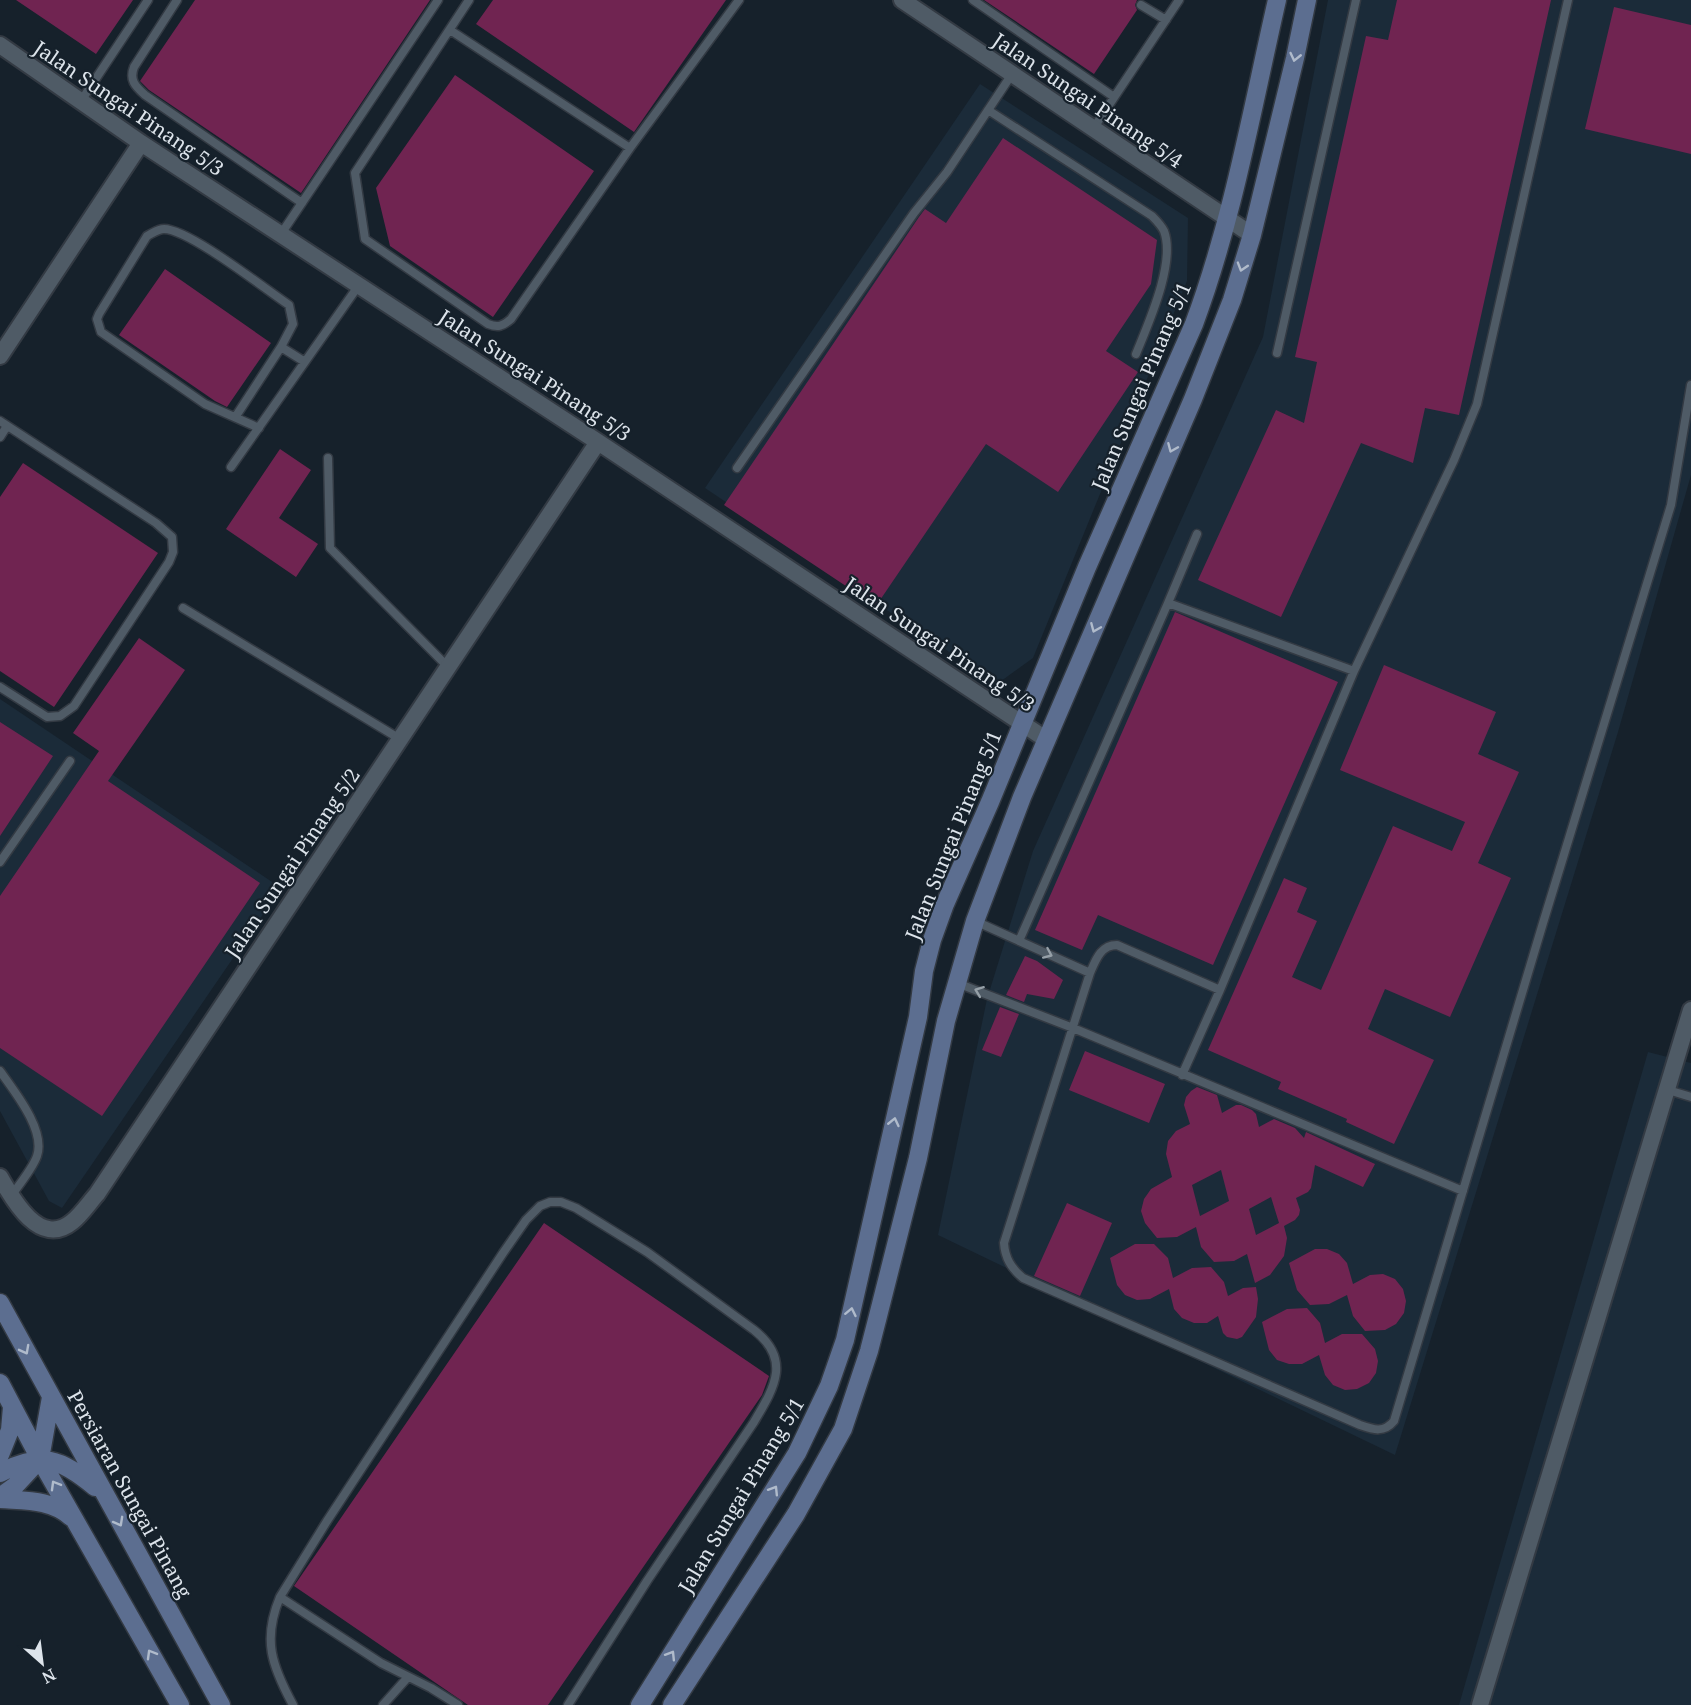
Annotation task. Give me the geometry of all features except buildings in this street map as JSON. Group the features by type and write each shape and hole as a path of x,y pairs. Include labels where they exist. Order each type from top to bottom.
{"street":[{"name":"Jalan Sungai Pinang 5/4","path":"902,0 1252,235"},
{"name":"Jalan Sungai Pinang 5/1","path":"640,1705 797,1453 829,1386 844,1340 918,1017 924,971 932,940 945,904 1023,724 1087,567 1209,285 1228,220 1276,0"},
{"path":"672,1705 796,1514 843,1429 878,1316 918,1158 946,1021 975,921 1022,797 1193,399 1233,300 1252,235 1307,0"},
{"name":"Jalan Sungai Pinang 5/3","path":"0,45 141,143 1047,740"},
{"path":"0,356 141,143"},
{"name":"Jalan Sungai Pinang 5/2","path":"0,1177 11,1197 30,1220 42,1228 55,1230 71,1223 97,1194 598,442"},
{"path":"1480,1705 1691,1010"},
{"name":"Persiaran Sungai Pinang","path":"0,1304 221,1705"},
{"path":"0,1383 40,1459 180,1705"},
{"path":"0,1498 15,1486 40,1459 51,1397"},
{"path":"0,1455 10,1430 12,1407"},
{"path":"0,1473 20,1462 40,1459 64,1464 102,1492"},
{"path":"0,1498 44,1502 64,1511 75,1520"}],"lane":[{"path":"81,101 148,0"},
{"path":"177,0 134,67 131,74 134,84 145,95 302,203"},
{"path":"281,234 438,0"},
{"path":"469,0 356,173 365,239 488,324 496,327 504,325 511,319 630,148 739,0"},
{"path":"973,0 1114,97"},
{"path":"1093,129 1179,0"},
{"path":"1277,353 1356,0"},
{"path":"1182,1075 1354,671 1454,460 1477,404 1568,0"},
{"path":"1141,5 1166,20"},
{"path":"450,30 630,148"},
{"path":"737,468 914,213 947,172 1012,74"},
{"path":"988,110 1152,216 1159,223 1166,242 1166,258 1154,309 1136,354"},
{"path":"236,416 281,347 293,324 289,305 193,238 167,229 158,230 147,236 99,314 97,319 101,332 205,404 259,428"},
{"path":"231,467 358,285"},
{"path":"281,347 305,362"},
{"path":"1220,990 1117,945 1108,946 1100,952 1090,973 1004,1243 1008,1260 1023,1278 1360,1425 1375,1430 1385,1429 1394,1421 1671,505 1691,385"},
{"path":"0,437 4,423 156,523 172,537 173,552 169,562 74,706 60,716 47,717 0,687"},
{"path":"328,458 330,548 448,667"},
{"path":"1019,941 1197,534"},
{"path":"1168,603 1354,671"},
{"path":"183,608 400,739"},
{"path":"0,862 70,761"},
{"path":"975,921 1090,973"},
{"path":"957,982 1463,1191"},
{"path":"0,1071 16,1094 38,1134 37,1156 11,1197"},
{"path":"1668,1090 1691,1096"},
{"path":"292,1705 271,1652 269,1632 280,1597 333,1511 503,1252 526,1220 540,1206 550,1202 561,1202 576,1208 647,1252 765,1339 774,1352 777,1365 776,1379 770,1395 754,1422 647,1581 568,1705"},
{"path":"280,1597 381,1663 431,1688 458,1705"},
{"path":"383,1705 408,1677"}],"shaded area":[{"path":"1328,0 1691,0 1691,475 1618,732 1395,1455 938,1235 987,999 1033,851 1263,337"},
{"path":"980,84 1188,218 1187,281 1033,658 997,684 705,488"},
{"path":"0,699 281,888 62,1208 49,1201 0,1111"},
{"path":"1648,1052 1691,1063 1691,1705 1459,1705"}]}
